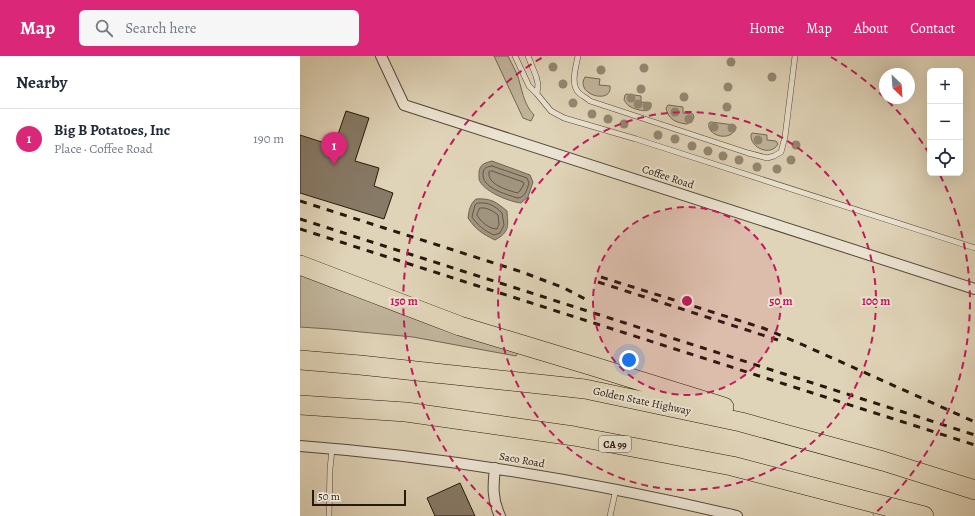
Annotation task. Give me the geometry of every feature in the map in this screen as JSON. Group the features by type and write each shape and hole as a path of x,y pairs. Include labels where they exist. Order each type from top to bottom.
{"highway":[{"path":"300,265 460,326 726,408 882,461"},
{"name":"Golden State Highway","path":"300,360 585,389 741,422 882,461 975,490"},
{"name":"CA 99","path":"300,405 406,412 574,436 732,466 924,516"}],"street":[{"name":"Coffee Road","path":"381,56 404,105 975,289"},
{"name":"Saco Road","path":"300,446 371,452 495,468 616,489 734,516"},
{"path":"495,468 493,494 500,516"}],"lane":[{"path":"515,56 530,86 551,112 564,118 636,139 975,248"},
{"path":"528,56 538,84 537,94"},
{"path":"578,56 574,84 579,92 590,101 767,158 782,152 796,56"},
{"path":"329,516 332,449"},
{"path":"610,516 616,489"}],"shaded area":[{"path":"494,56 508,56 517,74 527,106 534,115 531,121 523,118"},
{"path":"585,77 600,79 599,85 610,86 609,92 606,95 601,96 589,93 585,89 583,83"},
{"path":"626,94 641,96 641,102 651,103 650,109 644,111 630,107 624,100"},
{"path":"668,105 683,107 683,113 693,114 694,117 692,121 687,124 679,123 673,120 667,112 666,108"},
{"path":"709,123 734,125 736,127 734,132 730,135 720,136 715,134 709,128"},
{"path":"752,133 767,135 767,140 776,141 778,144 771,150 757,147 752,140"},
{"path":"300,273 441,329 518,353 516,356 413,337 300,327"}],"water":[{"path":"492,161 530,175 533,182 528,197 521,203 510,201 491,192 481,183 479,179 480,167 485,163"},
{"path":"476,199 493,201 507,211 508,221 506,231 495,240 480,231 468,218 470,207"}],"building":[{"path":"346,111 369,118 355,161 379,168 374,186 393,193 384,219 300,193 300,135 334,146"},
{"path":"460,483 475,516 435,516 427,498"}],"railway":[{"path":"300,201 522,272 564,288 587,300"},
{"path":"300,219 975,435"},
{"path":"300,229 975,445"},
{"path":"601,277 763,328 975,422"},
{"path":"598,282 784,342"}],"place":[{"name":"Big B Potatoes, Inc","path":"334,165"}]}
